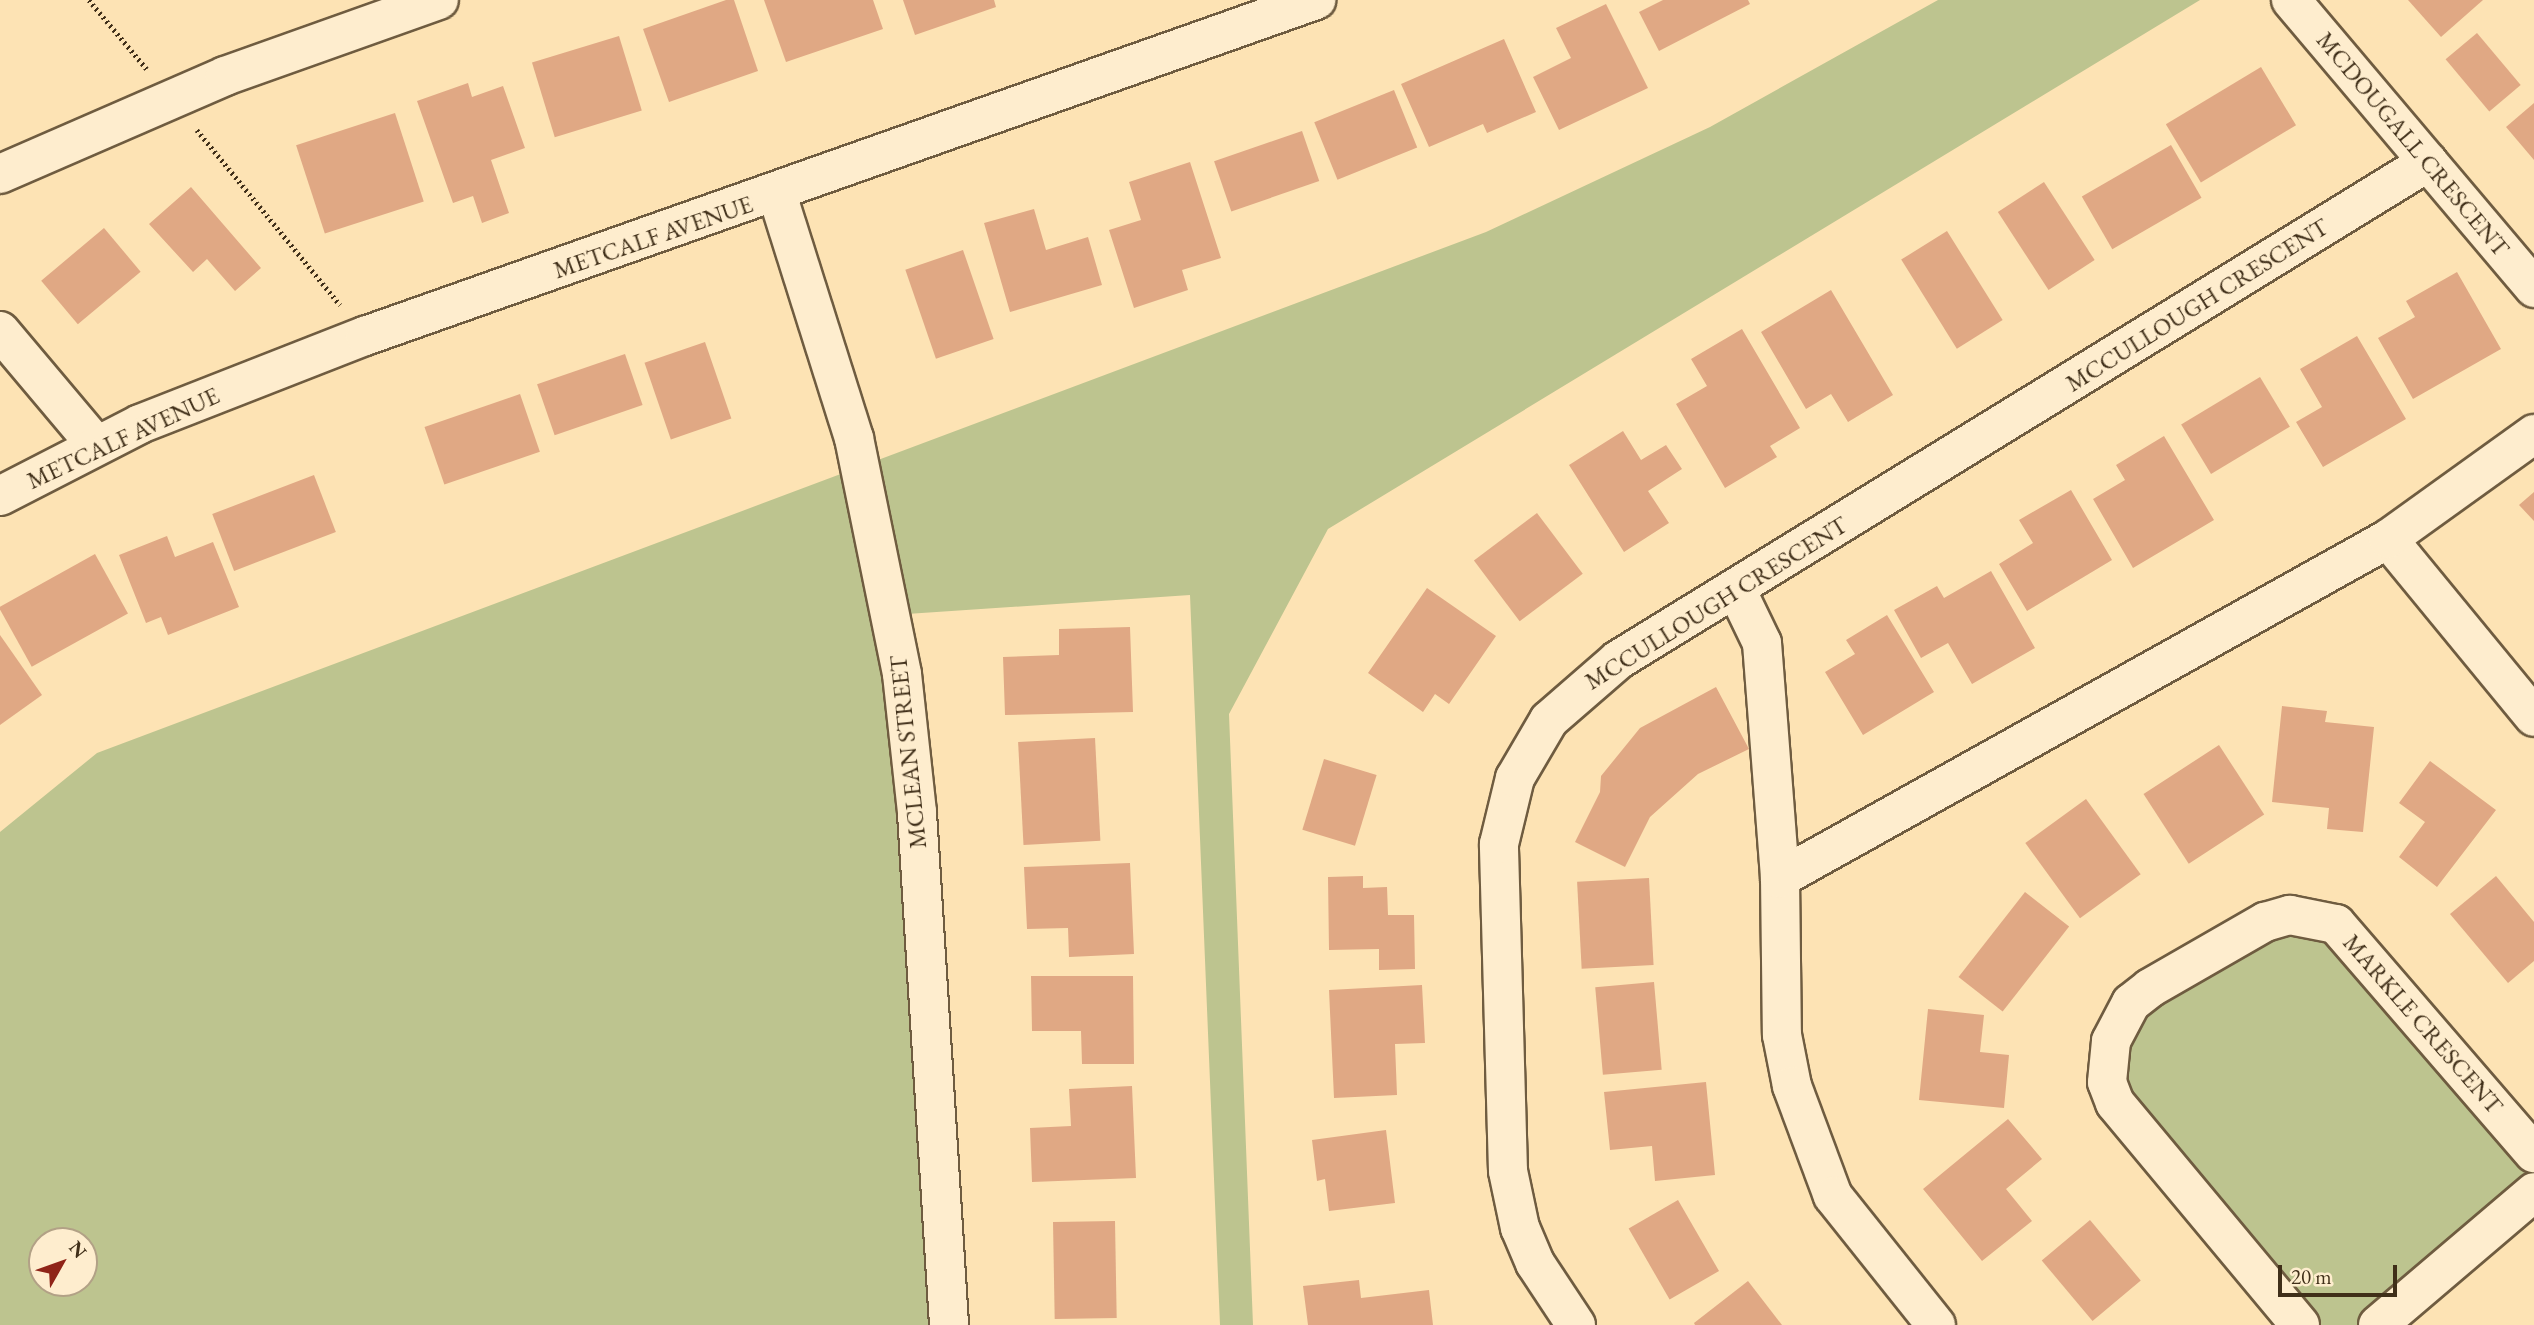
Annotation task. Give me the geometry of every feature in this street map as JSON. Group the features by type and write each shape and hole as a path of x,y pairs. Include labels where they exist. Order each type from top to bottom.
{"street":[{"path":"0,174 225,76 439,0"},
{"name":"METCALF AVENUE","path":"0,496 97,446 180,408 365,336 776,194 1316,0"},
{"name":"MCDOUGALL CRESCENT","path":"2291,0 2534,288"},
{"name":"MCCULLOUGH CRESCENT","path":"1571,1323 1535,1263 1520,1228 1508,1171 1497,880 1506,808 1531,746 1568,699 1618,660 2428,162"},
{"name":"MCLEAN STREET","path":"776,194 854,438 902,674 917,813 949,1325"},
{"path":"0,331 97,446"},
{"path":"1780,877 2388,539 2534,434"},
{"path":"2388,539 2534,717"},
{"path":"1736,589 1760,630 1780,877 1782,1035 1810,1141 1833,1196 1936,1325"},
{"name":"MARKLE CRESCENT","path":"2300,1325 2115,1103 2107,1082 2111,1041 2131,1003 2150,988 2265,922 2290,915 2336,924 2357,942 2534,1153"},
{"path":"2378,1325 2534,1192"}],"path":[{"path":"89,0 365,336"}],"green space":[{"path":"1938,0 2200,0 1328,529 1229,714 1253,1325 1220,1325 1190,595 892,615 949,1325 0,1325 0,832 97,753 1486,232 1710,127"},
{"path":"2313,916 2534,1153 2534,1192 2378,1325 2300,1325 2106,1064 2118,1021"}],"building":[{"path":"726,0 734,0 758,71 669,102 643,29"},
{"path":"764,0 873,0 883,29 786,62"},
{"path":"903,0 994,0 996,7 915,35"},
{"path":"1663,0 1748,0 1750,4 1659,51 1639,12"},
{"path":"2408,0 2483,0 2441,37"},
{"path":"1606,4 1648,88 1559,130 1533,77 1571,58 1556,28"},
{"path":"2477,33 2521,85 2489,111 2446,59"},
{"path":"619,36 642,111 555,137 532,63"},
{"path":"1504,39 1536,112 1487,133 1483,124 1429,147 1401,84"},
{"path":"2261,67 2296,125 2201,182 2166,124"},
{"path":"468,83 472,97 503,86 525,148 491,160 509,213 482,223 473,196 453,203 417,101"},
{"path":"1394,90 1417,147 1337,180 1314,122"},
{"path":"2534,103 2534,160 2506,127"},
{"path":"395,113 424,201 325,234 296,145"},
{"path":"1302,131 1319,181 1231,211 1214,161"},
{"path":"2171,145 2202,198 2112,249 2082,196"},
{"path":"1190,162 1221,258 1182,270 1188,290 1134,308 1109,230 1141,220 1129,182"},
{"path":"2044,182 2095,260 2049,290 1998,212"},
{"path":"191,187 261,268 235,291 207,259 193,272 149,224"},
{"path":"1034,209 1046,250 1088,237 1102,285 1010,312 984,223"},
{"path":"104,228 141,272 78,324 41,281"},
{"path":"1947,231 2003,320 1957,349 1901,260"},
{"path":"963,250 994,339 936,359 905,270"},
{"path":"2457,272 2501,349 2413,399 2378,338 2415,317 2406,301"},
{"path":"1831,290 1893,395 1848,422 1831,394 1806,409 1761,332"},
{"path":"1742,329 1800,428 1770,446 1777,457 1725,488 1676,404 1707,386 1691,359"},
{"path":"2357,336 2406,419 2323,467 2296,422 2322,407 2300,369"},
{"path":"705,342 731,419 671,439 644,363"},
{"path":"625,354 643,405 555,435 537,384"},
{"path":"2260,377 2290,427 2211,474 2181,424"},
{"path":"520,394 540,452 444,485 425,427"},
{"path":"1623,431 1641,460 1666,445 1682,469 1648,491 1669,523 1624,552 1569,465"},
{"path":"2164,436 2214,520 2133,568 2093,499 2125,480 2116,465"},
{"path":"314,475 336,532 234,571 212,514"},
{"path":"2071,490 2112,560 2027,611 1999,564 2033,543 2019,520"},
{"path":"2534,492 2534,521 2519,505"},
{"path":"1537,513 1583,574 1520,621 1474,561"},
{"path":"167,536 175,557 213,542 239,607 168,635 161,617 146,623 119,555"},
{"path":"95,554 128,613 32,667 0,607"},
{"path":"1991,571 2035,648 1972,684 1948,643 1921,658 1894,610 1937,586 1944,598"},
{"path":"1427,588 1496,636 1449,704 1435,694 1423,712 1368,673"},
{"path":"1887,615 1934,692 1863,735 1825,672 1855,654 1846,640"},
{"path":"1130,627 1133,712 1005,715 1003,657 1059,655 1059,629"},
{"path":"0,635 42,695 0,725"},
{"path":"1716,687 1749,749 1698,774 1650,817 1625,867 1575,842 1600,792 1601,776 1640,728"},
{"path":"2282,706 2327,711 2325,722 2374,727 2363,832 2327,829 2329,808 2272,802"},
{"path":"1095,738 1100,841 1023,845 1018,742"},
{"path":"2219,745 2264,815 2189,864 2144,794"},
{"path":"1324,759 1377,775 1355,846 1302,830"},
{"path":"2430,761 2496,810 2437,887 2399,857 2425,822 2399,803"},
{"path":"2086,799 2141,874 2080,918 2025,843"},
{"path":"1130,863 1134,954 1069,957 1068,928 1027,929 1024,867"},
{"path":"1363,876 1363,888 1387,887 1388,915 1414,915 1415,969 1379,970 1379,949 1329,950 1328,877"},
{"path":"2496,876 2534,922 2534,961 2508,983 2450,914"},
{"path":"1649,878 1654,965 1582,969 1577,882"},
{"path":"2025,892 2069,926 2003,1012 1959,977"},
{"path":"1031,976 1133,976 1134,1064 1082,1064 1081,1031 1032,1031"},
{"path":"1654,982 1662,1070 1603,1075 1595,987"},
{"path":"1422,985 1425,1043 1395,1044 1397,1095 1334,1098 1329,990"},
{"path":"1928,1009 1984,1015 1980,1052 2009,1055 2004,1108 1919,1100"},
{"path":"1706,1082 1715,1175 1655,1181 1652,1146 1610,1150 1604,1092"},
{"path":"1132,1086 1136,1178 1032,1182 1030,1128 1071,1126 1069,1089"},
{"path":"2008,1119 2042,1159 2006,1189 2032,1221 1982,1261 1923,1189"},
{"path":"1386,1130 1395,1203 1329,1211 1325,1179 1317,1181 1312,1140"},
{"path":"1678,1200 1719,1271 1670,1300 1629,1228"},
{"path":"2090,1220 2141,1281 2093,1321 2042,1260"},
{"path":"1115,1221 1117,1318 1055,1319 1053,1222"},
{"path":"1359,1280 1361,1298 1429,1290 1433,1325 1308,1325 1303,1286"},
{"path":"1748,1281 1782,1325 1695,1325 1694,1323"}]}
